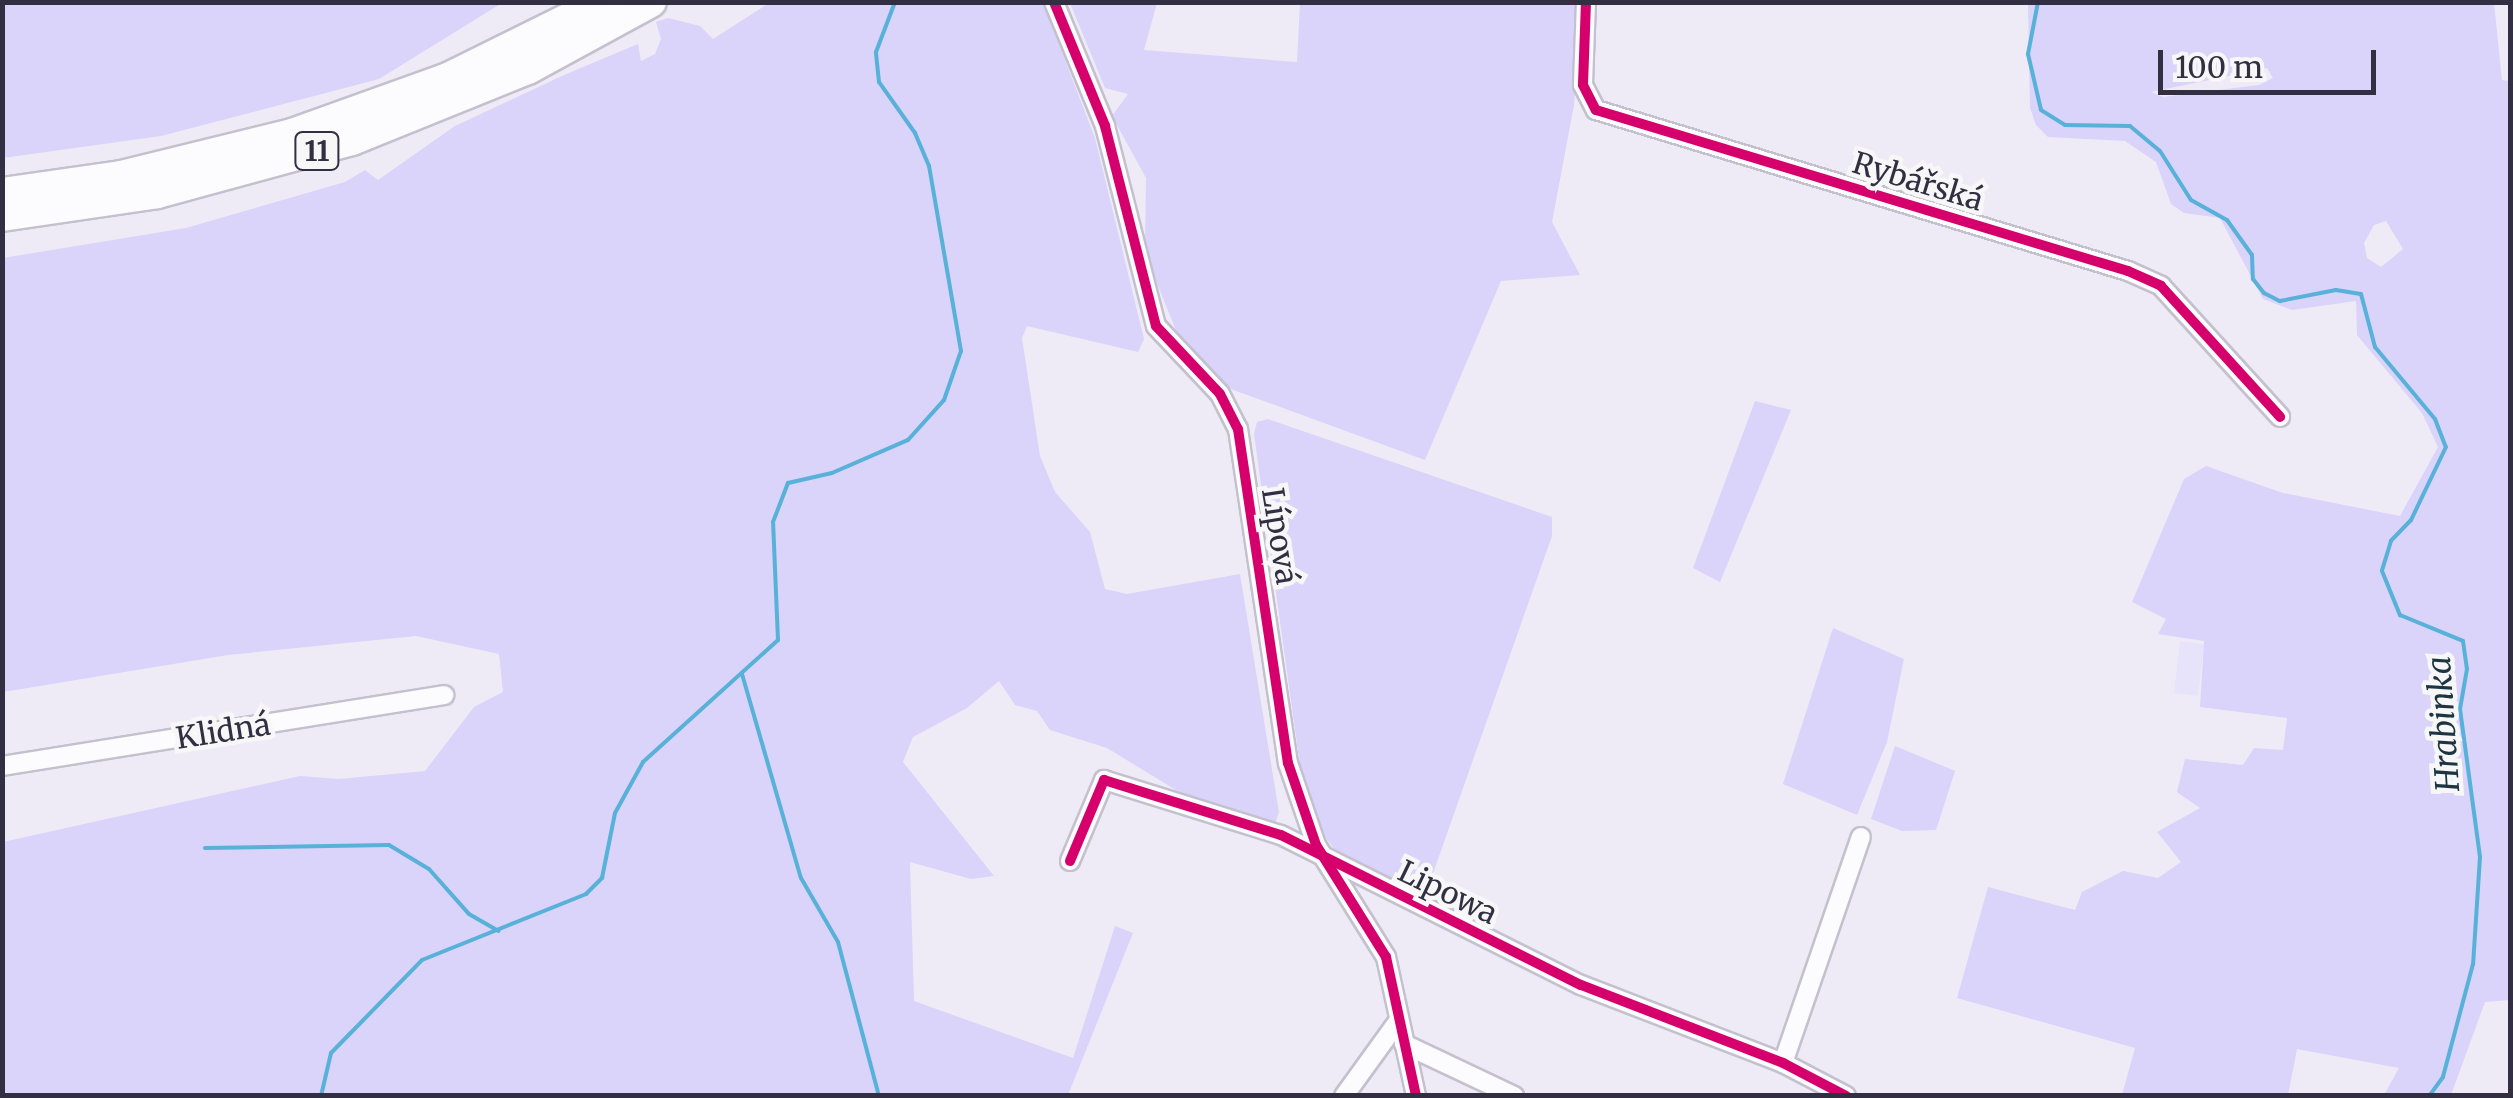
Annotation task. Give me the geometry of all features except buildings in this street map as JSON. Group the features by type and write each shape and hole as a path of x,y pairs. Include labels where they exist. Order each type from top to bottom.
{"highway":[{"name":"11","path":"2,193 121,176 292,134 448,78 605,10 650,2"},
{"name":"11","path":"2,216 157,194 308,154 484,89 605,10"}],"street":[{"name":"Lípová","path":"1054,2 1105,126 1156,326 1220,394 1238,429 1288,764 1316,845 1386,956 1416,1096"},
{"name":"Rybářská","path":"1586,2 1582,85 1596,110 2128,271 2161,286 2280,417"},
{"name":"Klidná","path":"2,766 444,695"},
{"name":"Lipowa","path":"1070,862 1104,780 1281,835 1330,863 1581,984 1783,1063 1846,1096"},
{"path":"1783,1063 1861,837"},
{"path":"1344,1096 1399,1020"},
{"path":"1404,1044 1514,1096"}],"shaded area":[{"path":"2,3 502,3 379,79 161,136 3,158"},
{"path":"769,3 1043,3 1095,138 1144,339 1138,352 1027,326 1022,338 1040,456 1055,492 1090,532 1105,589 1127,594 1240,574 1279,812 1275,824 1189,798 1107,748 1050,730 1037,711 1015,705 999,681 967,708 913,737 903,762 994,876 971,879 910,862 914,1001 1073,1058 1115,926 1133,933 1068,1095 3,1095 3,842 300,776 339,779 425,771 474,707 503,692 499,654 416,636 228,655 3,692 3,258 186,228 345,182 365,170 378,180 455,126 564,75 638,44 641,61 655,54 661,39 656,22 668,18 700,26 713,39"},
{"path":"1070,3 1157,3 1144,50 1297,62 1300,3 1582,3 1574,105 1552,222 1580,275 1501,281 1425,460 1228,388 1180,340 1145,254 1146,178 1112,116 1128,94 1105,88"},
{"path":"2028,3 2494,3 2502,80 2510,81 2510,1000 2485,1002 2451,1095 2384,1095 2399,1068 2297,1049 2288,1095 2122,1095 2135,1048 1957,998 1988,887 2075,910 2082,892 2123,871 2158,878 2181,862 2157,832 2200,808 2177,792 2185,759 2243,765 2254,748 2283,750 2287,718 2200,707 2204,641 2158,634 2166,619 2132,602 2184,479 2206,466 2283,493 2400,516 2438,447 2422,413 2357,335 2356,301 2292,310 2263,299 2220,218 2184,213 2171,204 2156,162 2125,141 2048,137 2036,125 2030,108","holes":["2267,68 2273,78 2259,85 2163,97 2151,92","2386,221 2403,249 2381,267 2367,258 2364,243 2374,225"]},
{"path":"1755,401 1791,410 1720,582 1693,568"},
{"path":"1268,419 1552,517 1552,536 1425,896 1340,857 1317,826 1303,787 1254,434 1257,422"},
{"path":"1833,628 1904,659 1887,742 1857,815 1783,784"},
{"path":"2180,641 2204,644 2198,696 2174,693"},
{"path":"1895,746 1955,771 1936,830 1902,831 1871,819"}],"waterway":[{"path":"321,1096 331,1053 422,960 586,894 602,878 615,813 643,762 778,640 773,522 788,483 832,473 908,440 944,400 961,351 929,166 915,133 879,82 876,52 895,2"},
{"name":"Hrabinka","path":"2038,2 2028,54 2041,110 2065,125 2130,126 2160,151 2191,200 2227,220 2252,255 2253,279 2264,293 2280,301 2336,290 2361,294 2375,347 2435,419 2446,447 2411,520 2391,541 2382,571 2400,615 2463,641 2467,669 2460,709 2480,857 2473,964 2443,1077 2429,1096"},
{"path":"742,674 801,878 838,942 879,1096"},
{"path":"205,848 389,845 429,869 469,914 498,931"}],"cycle path":[{"path":"1054,2 1105,126 1156,326 1220,394 1238,429 1288,763 1316,845 1386,957 1416,1096"},
{"path":"1586,2 1583,85 1596,110 2128,271 2161,286 2280,417"},
{"path":"1070,861 1104,780 1281,835 1581,985 1783,1063 1846,1096"}]}
